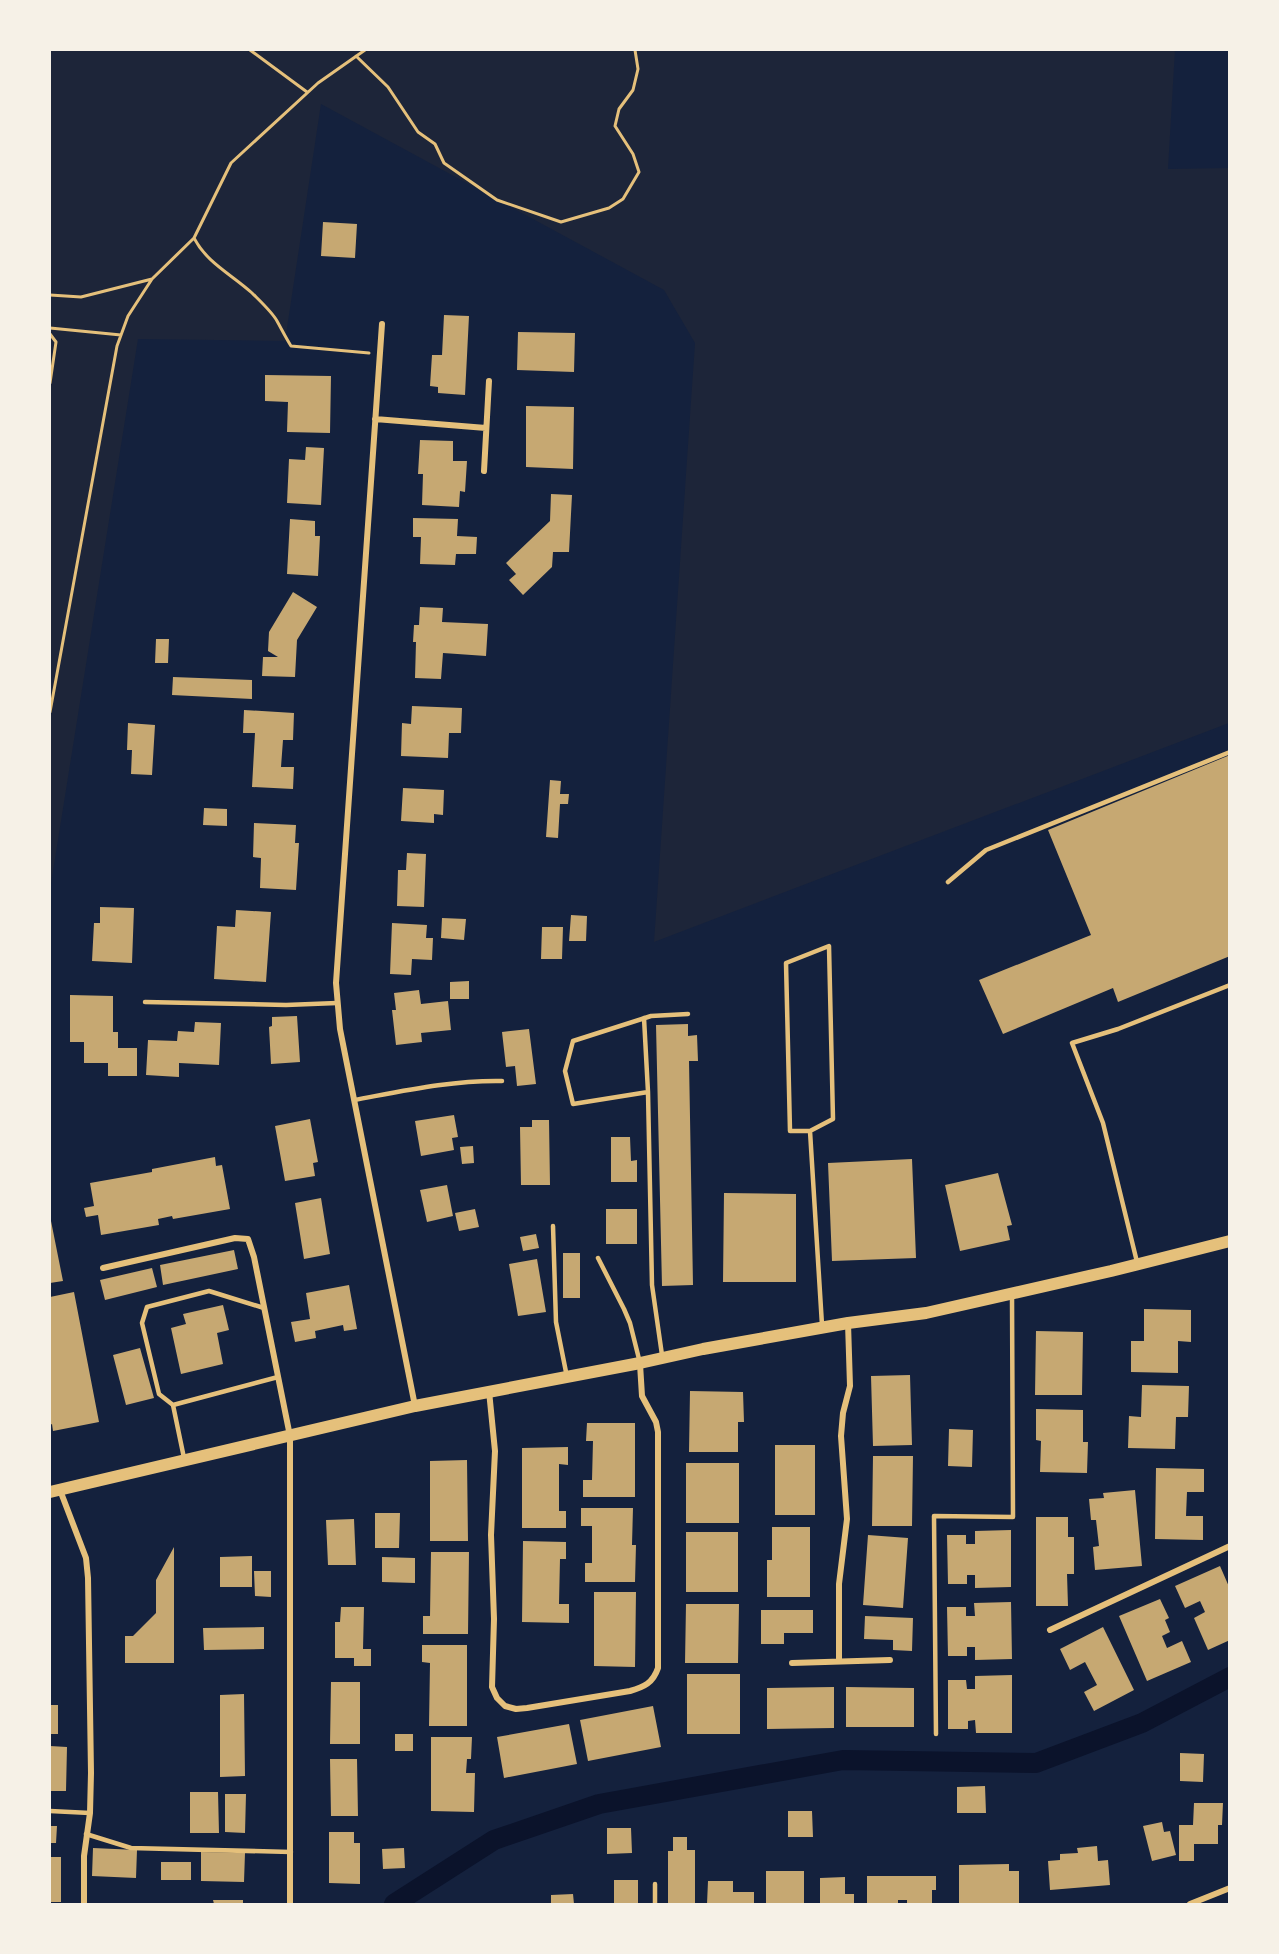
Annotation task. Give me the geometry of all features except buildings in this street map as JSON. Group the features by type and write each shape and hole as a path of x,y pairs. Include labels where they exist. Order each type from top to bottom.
{"main road":[{"path":"55,1491 415,1406 848,1323 926,1313 1138,1265 1230,1240"}],"street":[{"path":"382,324 336,983 340,1029 415,1406"},
{"path":"484,471 489,381"},
{"path":"375,419 486,428"},
{"path":"103,1268 234,1238 248,1239 254,1257 290,1436 290,1905"},
{"path":"839,1661 839,1584 847,1518 841,1436 843,1413 850,1386 848,1323"},
{"path":"489,1391 495,1451 491,1535 494,1619 492,1687 497,1698 505,1706 516,1709 630,1691 650,1683 658,1668 659,1445 656,1422 642,1396 640,1363"},
{"path":"55,1491 86,1558 88,1578 90,1813 84,1856 84,1905"},
{"path":"1050,1630 1230,1546"},
{"path":"792,1663 890,1660"},
{"path":"1190,1905 1230,1888"}],"lane":[{"path":"948,882 986,850 1230,752"},
{"path":"829,945 833,1119 810,1131 790,1131 786,963 829,945"},
{"path":"1138,1265 1103,1124 1072,1043 1118,1029 1230,985"},
{"path":"145,1002 286,1005 337,1003"},
{"path":"648,1092 573,1104 565,1071 573,1041 651,1016 688,1014"},
{"path":"644,1018 652,1285 663,1358"},
{"path":"354,1100 433,1085 476,1080 502,1081"},
{"path":"810,1131 822,1328"},
{"path":"553,1226 556,1322 567,1377"},
{"path":"598,1258 627,1316 640,1363"},
{"path":"184,1461 173,1405 159,1394 142,1323 147,1307 209,1291 264,1308"},
{"path":"936,1734 934,1516 1013,1516 1012,1294"},
{"path":"173,1405 278,1377"},
{"path":"50,1811 90,1813"},
{"path":"86,1834 131,1848 291,1852"},
{"path":"655,1884 655,1905"}],"path":[{"path":"250,50 307,92"},
{"path":"50,712 117,346 128,316 152,279 194,238 231,163 307,92 365,50"},
{"path":"356,56 388,87 418,132 435,144 444,163 497,200 561,222 609,208 623,199 639,172 633,154 615,126 619,109 633,90 636,79 638,69 635,50"},
{"path":"194,238 199,248 215,266 253,294 276,319 291,346 380,353"},
{"path":"50,295 81,297 152,279"},
{"path":"50,328 121,335"},
{"path":"50,334 56,342 50,383"}],"shaded area":[{"path":"50,50 1175,50 1168,169 1229,168 1229,723 654,942 695,343 664,290 321,104 285,341 138,339 50,890"}],"waterway":[{"path":"394,1904 494,1840 599,1804 843,1760 1036,1763 1142,1723 1230,1677"}]}
